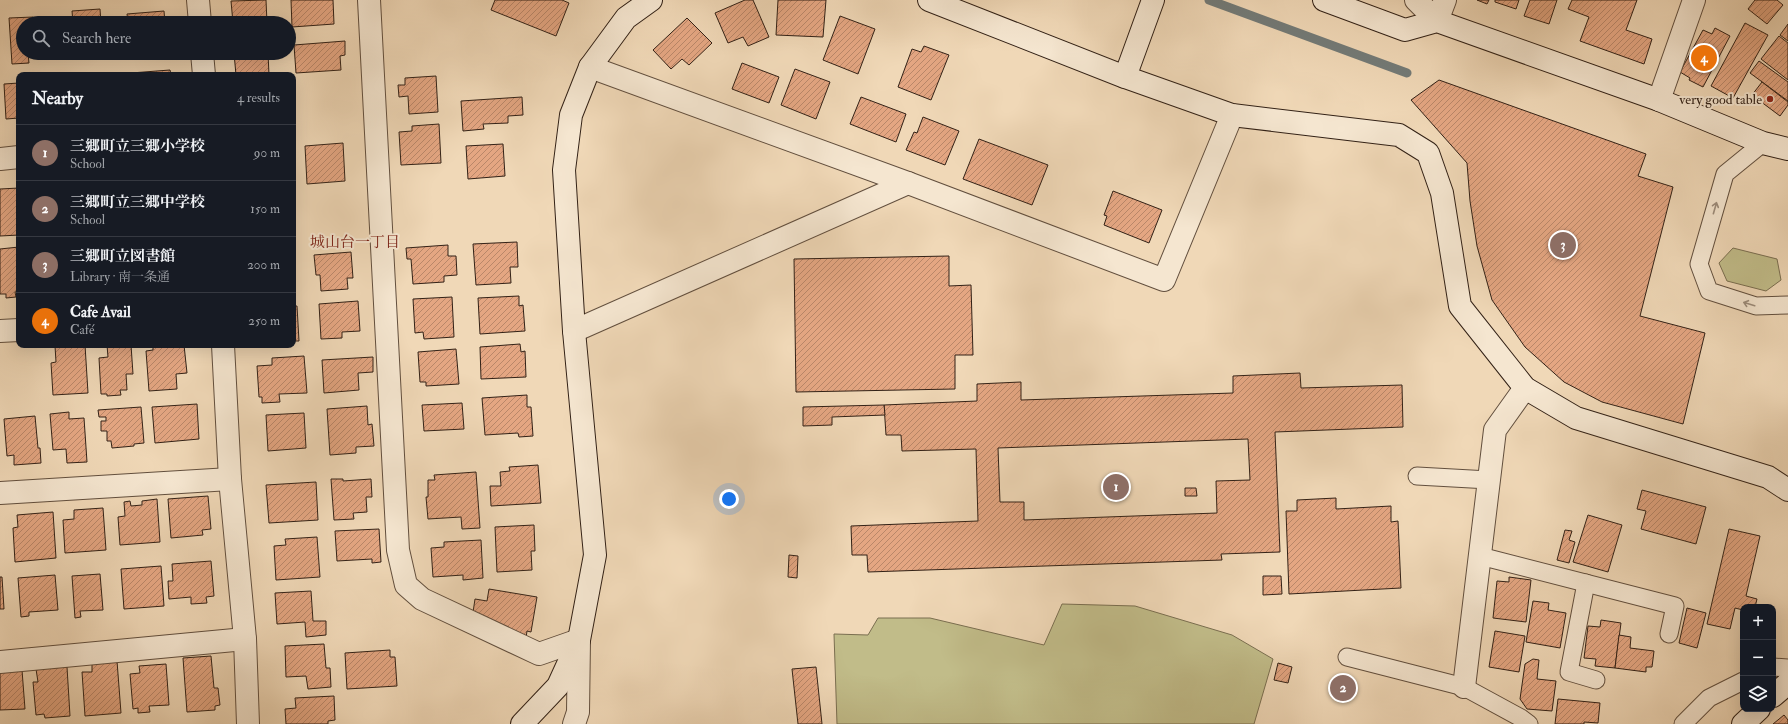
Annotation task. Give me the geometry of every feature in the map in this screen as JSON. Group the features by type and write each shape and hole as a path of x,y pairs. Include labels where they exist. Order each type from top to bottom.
{"street":[{"path":"198,0 199,16"},
{"path":"369,0 398,550 406,585 422,598 539,654 579,640"},
{"path":"574,724 578,712 579,640 595,555 574,331 564,170 571,115 590,67 626,18 650,0"},
{"path":"930,0 1124,77 1232,115 1399,135 1428,153 1442,193 1460,306 1525,388 1576,418 1768,477 1788,490"},
{"path":"1124,77 1153,0"},
{"path":"1324,0 1405,30 1437,21"},
{"path":"1416,0 1437,21 1659,100 1763,143 1788,150"},
{"path":"1437,21 1445,0"},
{"path":"1659,100 1694,0"},
{"path":"203,60 204,72"},
{"path":"590,67 908,183 1164,280 1232,115"},
{"path":"0,159 16,157"},
{"path":"574,331 908,183"},
{"path":"0,331 16,330"},
{"path":"223,348 230,479 245,639 248,724"},
{"path":"1464,687 1495,430 1525,388"},
{"path":"0,493 230,479"},
{"path":"0,662 245,639"},
{"path":"522,724 558,686 579,640"},
{"path":"1776,693 1788,683"},
{"path":"1743,724 1756,712"}],"lane":[{"path":"1763,143 1725,174 1699,264 1709,291 1756,306 1788,305"},
{"path":"1417,476 1489,480"},
{"path":"1480,556 1675,606 1669,634"},
{"path":"1586,583 1569,672 1596,680"},
{"path":"1347,657 1464,687 1521,718 1529,724"},
{"path":"1776,667 1788,668"},
{"path":"1683,724 1709,698 1740,682"}],"shaded area":[{"path":"1733,248 1777,259 1781,280 1766,291 1727,281 1719,263"},
{"path":"1062,604 1135,606 1232,635 1273,659 1254,724 837,724 834,634 868,635 878,618 930,618 1044,645"}],"building":[{"path":"266,0 267,16 232,16 231,1"},
{"path":"291,0 333,0 334,24 296,27 296,16 292,16"},
{"path":"495,0 562,0 569,3 556,36 491,10"},
{"path":"745,0 753,0 769,37 748,46 743,37 728,43 715,13"},
{"path":"778,0 826,0 823,37 776,35"},
{"path":"1477,0 1489,0 1487,4"},
{"path":"1495,0 1519,0 1516,9 1495,2"},
{"path":"1530,0 1557,0 1549,24 1524,16"},
{"path":"1572,0 1637,0 1626,30 1652,39 1644,64 1580,41 1589,17 1568,9"},
{"path":"1755,0 1777,0 1783,5 1767,24 1748,9"},
{"path":"100,9 100,16 72,16 72,11"},
{"path":"164,11 164,16 127,16 127,14"},
{"path":"840,16 875,29 858,74 823,60"},
{"path":"9,18 16,18 16,60 29,60 29,63 12,64"},
{"path":"687,18 712,43 689,65 682,59 671,69 653,50"},
{"path":"1745,23 1768,35 1733,98 1711,86"},
{"path":"1788,24 1788,41 1780,35"},
{"path":"1715,28 1730,36 1703,87 1689,80 1690,78 1680,72 1703,30 1712,34"},
{"path":"1779,36 1788,43 1788,80 1761,59"},
{"path":"345,41 345,55 340,56 341,70 296,73 296,45"},
{"path":"924,46 949,55 931,100 898,87 912,49 921,52"},
{"path":"235,60 268,60 269,72 236,72"},
{"path":"1759,61 1788,82 1788,101 1750,73"},
{"path":"742,63 779,77 769,103 732,89"},
{"path":"795,69 830,82 816,119 781,105"},
{"path":"170,70 170,72 144,72"},
{"path":"436,76 438,112 409,114 408,96 399,97 398,85 405,85 405,78"},
{"path":"1439,80 1646,154 1638,176 1673,187 1640,316 1705,333 1683,424 1602,402 1564,382 1525,347 1492,300 1477,246 1470,201 1467,163 1411,100"},
{"name":"very good table","path":"1762,82 1788,102 1788,105 1780,116 1752,95"},
{"path":"16,83 16,118 6,119 4,84"},
{"path":"522,97 523,115 508,116 508,123 483,124 484,129 463,131 461,101"},
{"path":"861,97 906,114 896,142 850,124"},
{"path":"923,117 959,131 945,165 906,150 914,132 917,133"},
{"path":"439,124 441,163 401,165 399,132 412,131 412,126"},
{"path":"979,139 1048,165 1032,205 963,179"},
{"path":"343,143 345,181 307,184 305,146"},
{"path":"503,144 505,176 468,179 466,146"},
{"path":"16,188 16,235 0,236 0,189"},
{"path":"1113,191 1162,210 1149,243 1104,225 1107,216 1104,215"},
{"path":"517,242 518,267 510,267 511,283 476,285 473,244"},
{"path":"448,245 448,256 456,256 457,275 444,276 444,282 413,284 411,259 407,259 406,248"},
{"path":"16,247 16,297 6,298 6,294 0,294 0,249"},
{"path":"351,252 353,278 347,278 348,289 321,291 320,275 316,275 314,255"},
{"path":"949,256 949,286 971,285 973,355 955,355 955,389 796,392 794,259"},
{"path":"519,296 519,306 523,305 525,331 480,334 478,298"},
{"path":"452,297 454,337 424,339 423,332 415,333 413,299"},
{"path":"358,301 360,331 342,332 342,338 321,339 319,304"},
{"path":"296,306 297,306 299,341 296,341"},
{"path":"520,344 521,352 525,351 526,377 481,379 480,347"},
{"path":"55,348 85,348 88,393 53,395 51,363 56,362"},
{"path":"107,348 131,348 133,374 126,374 127,390 120,390 121,395 107,396 107,394 101,394 99,358 108,357"},
{"path":"153,348 184,348 187,373 176,374 177,389 149,391 146,351 153,350"},
{"path":"456,349 459,384 426,386 426,382 420,382 418,352"},
{"path":"304,356 307,393 279,394 280,402 262,403 262,397 259,397 257,366 272,365 272,358"},
{"path":"373,357 373,372 358,373 359,390 324,393 322,360"},
{"path":"1300,373 1301,388 1402,385 1403,427 1275,432 1280,552 1221,554 1222,560 868,572 867,555 852,555 851,526 978,521 976,449 902,451 901,435 886,435 884,405 977,401 977,384 1021,382 1021,400 1233,393 1233,376","holes":["1248,439 1250,480 1216,481 1217,513 1024,520 1024,502 1000,502 998,448"]},
{"path":"527,395 527,407 531,407 533,436 519,437 518,433 485,435 482,398"},
{"path":"462,403 464,429 424,431 422,405"},
{"path":"197,404 199,439 155,443 152,407"},
{"path":"884,405 885,415 832,417 832,425 803,426 803,407"},
{"path":"367,406 368,425 372,424 374,446 356,447 356,453 330,455 327,409"},
{"path":"141,407 144,443 134,444 134,446 112,448 111,441 107,441 107,431 101,431 101,421 106,421 106,417 99,417 98,410"},
{"path":"69,412 69,419 84,418 87,462 67,463 66,449 53,450 50,414"},
{"path":"304,413 306,448 268,451 266,415"},
{"path":"35,416 41,463 14,465 14,455 7,456 4,419"},
{"path":"538,465 541,503 491,506 490,486 501,486 500,472 510,471 509,467"},
{"path":"476,472 480,528 462,529 461,517 428,519 426,497 428,497 428,480 435,480 434,475"},
{"path":"331,479 343,479 343,481 371,479 372,497 366,497 367,512 353,513 354,519 334,520"},
{"path":"316,482 318,520 269,523 266,485"},
{"path":"1185,488 1196,488 1197,496 1185,496"},
{"path":"1642,490 1706,507 1696,544 1641,529 1646,511 1637,509"},
{"path":"208,496 211,529 202,530 203,535 171,538 168,499"},
{"path":"1336,498 1336,509 1391,506 1391,522 1398,521 1401,588 1289,594 1286,511 1297,511 1297,500"},
{"path":"157,499 160,542 120,545 118,517 125,516 124,502 130,501 131,506 142,505 142,501"},
{"path":"103,508 106,550 65,553 63,520 74,519 74,510"},
{"path":"53,512 56,558 15,562 13,528 18,527 17,515"},
{"path":"1588,515 1622,525 1608,572 1573,562"},
{"path":"534,525 535,551 531,551 532,570 497,572 495,527"},
{"path":"379,529 381,562 372,563 372,559 337,561 335,531"},
{"path":"1729,529 1760,536 1746,596 1757,599 1756,604 1740,604 1740,609 1735,608 1730,629 1707,624"},
{"path":"1565,530 1572,531 1569,540 1575,542 1569,563 1557,560"},
{"path":"317,537 320,577 276,580 274,546 286,545 285,539"},
{"path":"481,540 483,578 463,580 463,575 433,577 431,548 444,547 444,542"},
{"path":"789,555 798,556 797,578 788,577"},
{"path":"211,561 214,596 206,597 207,603 191,604 191,597 169,599 168,581 173,581 172,564"},
{"path":"161,566 164,606 124,609 121,569"},
{"path":"100,574 103,610 80,611 81,617 75,618 72,576"},
{"path":"55,575 58,610 29,612 29,616 21,617 18,578"},
{"path":"1263,576 1281,576 1282,594 1263,595"},
{"path":"0,577 2,577 4,609 0,609"},
{"path":"1509,577 1531,580 1526,622 1493,618 1497,581 1509,582"},
{"path":"489,589 537,597 531,632 527,631 526,638 472,619 475,599 487,601"},
{"path":"311,591 313,621 326,621 326,635 306,637 305,622 277,624 275,593"},
{"path":"1533,601 1549,603 1548,610 1566,613 1560,648 1526,642"},
{"path":"1687,608 1706,613 1697,648 1679,643"},
{"path":"1601,620 1621,623 1615,668 1595,666 1596,659 1584,658 1588,626 1600,627"},
{"path":"1495,631 1525,636 1519,672 1489,667"},
{"path":"1619,635 1631,637 1630,648 1654,651 1652,667 1646,667 1646,672 1615,668"},
{"path":"324,644 326,668 330,668 331,687 308,689 306,676 286,677 285,646"},
{"path":"390,650 390,657 395,657 397,686 347,689 345,653"},
{"path":"211,656 214,688 218,688 220,705 215,706 215,710 187,712 183,658"},
{"path":"1533,659 1539,660 1537,679 1556,681 1552,711 1527,709 1520,699 1525,664"},
{"path":"117,661 121,713 85,716 82,672 92,672 92,663"},
{"path":"1278,663 1292,667 1288,683 1274,680"},
{"path":"166,664 169,705 149,706 150,712 138,713 138,708 133,709 130,674 140,673 139,666"},
{"path":"67,667 70,716 45,718 44,714 36,715 33,682 38,682 36,669"},
{"path":"816,667 822,724 798,724 792,669"},
{"path":"22,670 25,709 0,710 0,672"},
{"path":"334,696 335,720 328,721 328,724 286,724 285,709 296,708 295,698"},
{"path":"1558,699 1600,703 1598,723 1584,722 1584,724 1555,724"},
{"path":"1784,715 1788,720 1788,724 1773,724"}],"waterway":[{"path":"1209,0 1407,73"}],"place":[{"name":"Cafe Avail","path":"1704,58"},
{"name":"very good table","path":"1770,99"},
{"name":"三郷町立図書館","path":"1563,245"},
{"name":"三郷町立三郷小学校","path":"1116,487"},
{"name":"三郷町立三郷中学校","path":"1343,688"}],"district":[{"name":"城山台一丁目","path":"355,242"}]}
